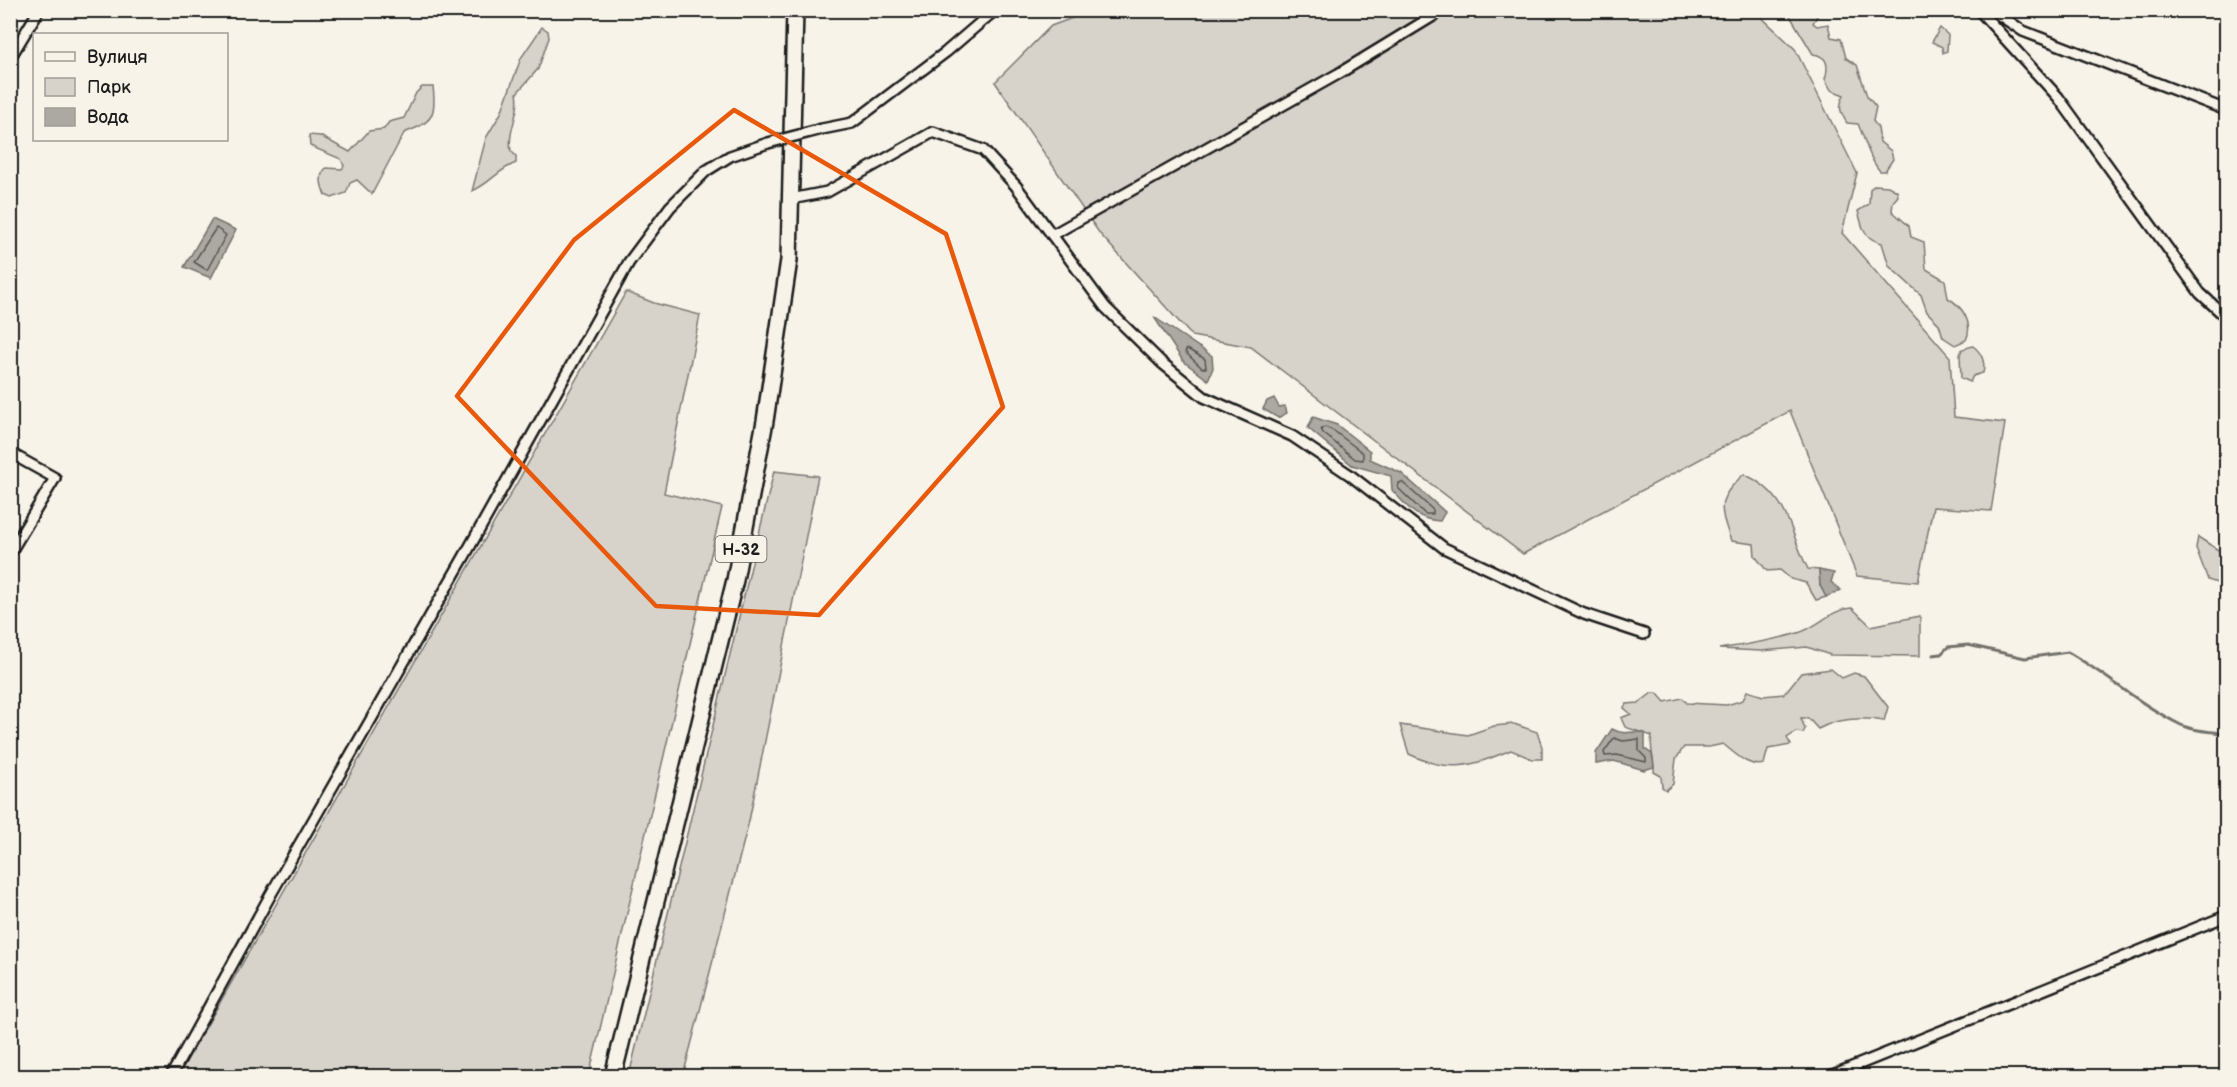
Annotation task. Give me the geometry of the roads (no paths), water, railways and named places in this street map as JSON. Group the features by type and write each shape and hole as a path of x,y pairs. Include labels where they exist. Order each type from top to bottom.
{"main road":[{"name":"Н-32","path":"613,1077 735,580 765,421 788,272 795,10"}],"street":[{"path":"10,58 39,10"},
{"path":"171,1077 271,894 465,557 629,262 670,207 706,171 730,156 768,143 852,123 946,52 995,10"},
{"path":"1052,235 1338,74 1443,10"},
{"path":"1979,10 2058,97 2200,293 2226,316"},
{"path":"1992,10 2023,31 2226,110"},
{"path":"791,199 827,192 933,132 983,150 1016,186 1106,308 1162,363 1204,397 1293,436 1350,475 1444,548 1584,614 1644,634"},
{"path":"10,453 54,478 10,553"},
{"path":"1830,1077 2226,916"}],"water":[{"path":"212,219 236,230 211,278 184,267"},
{"path":"1154,317 1212,356 1213,368 1208,380 1183,361"},
{"path":"1274,398 1279,407 1285,406 1287,413 1278,418 1263,409 1267,401"},
{"path":"1313,417 1337,425 1370,451 1370,459 1401,473 1445,512 1440,521 1418,515 1408,507 1392,490 1391,476 1352,465 1308,428"},
{"path":"1819,570 1834,573 1831,582 1841,590 1826,597 1820,585"},
{"path":"1612,729 1626,733 1645,733 1645,749 1652,754 1654,767 1644,770 1614,761 1596,764 1596,753"}],"waterway":[{"path":"1933,655 1941,654 1948,647 1968,645 2025,658 2068,652 2151,708 2181,725 2197,730 2226,733"}]}
